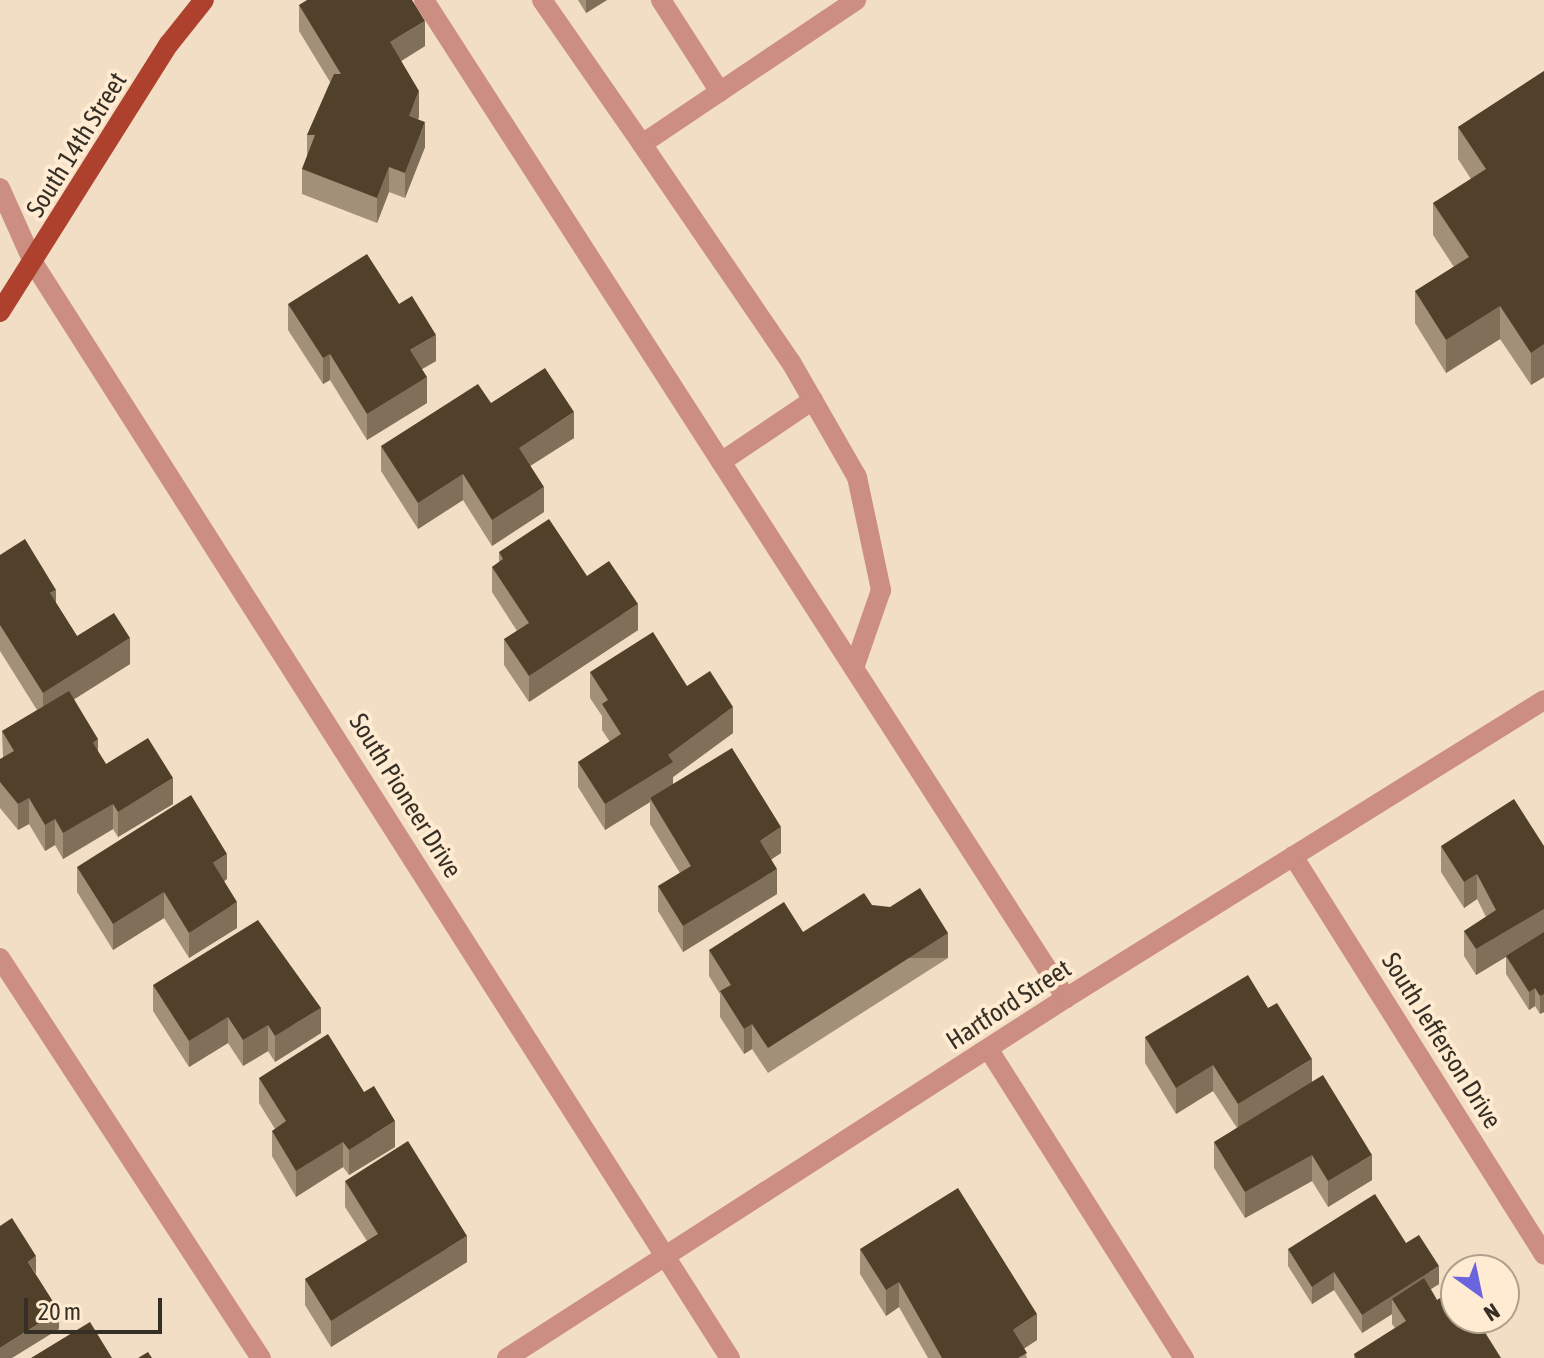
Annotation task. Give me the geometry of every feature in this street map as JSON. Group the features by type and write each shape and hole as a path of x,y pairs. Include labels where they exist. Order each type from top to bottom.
{"main road":[{"name":"South 14th Street","path":"169,44 186,0"},
{"name":"South 14th Street","path":"0,312 34,264 169,44 204,0"}],"street":[{"path":"424,0 1066,998"},
{"path":"542,0 813,400 857,477 881,590 854,668"},
{"path":"661,0 720,92"},
{"path":"642,144 856,0"},
{"name":"South Pioneer Drive","path":"0,188 34,264 730,1358"},
{"path":"721,462 813,400"},
{"name":"Hartford Street","path":"507,1358 664,1253 1544,700"},
{"name":"South Jefferson Drive","path":"1293,856 1544,1254"},
{"path":"0,958 261,1358"},
{"path":"989,1050 1184,1358"}],"building":[{"path":"307,0 412,0 425,21 390,42 419,91 409,116 425,122 405,173 389,167 377,198 302,169 315,135 307,135 334,74 341,74 299,5"},
{"path":"1544,71 1544,344 1531,353 1500,306 1446,340 1415,291 1469,257 1433,203 1486,169 1458,127"},
{"path":"367,254 399,304 412,296 436,335 410,350 427,377 367,414 330,354 323,358 288,304"},
{"path":"545,368 574,412 519,448 544,487 492,520 463,474 418,503 381,446 478,384 491,403"},
{"path":"549,519 587,576 609,561 638,604 529,676 504,639 529,623 492,567 503,559 499,552"},
{"path":"25,539 56,590 50,593 77,636 114,613 130,638 43,693 0,625 0,555"},
{"path":"653,632 687,686 710,671 733,707 668,755 673,762 605,804 578,762 621,734 602,704 608,700 590,672"},
{"path":"69,691 98,739 93,743 106,764 148,738 173,778 118,812 113,804 63,833 55,819 45,825 29,798 18,804 0,782 0,759 14,751 2,731"},
{"path":"732,748 781,827 760,841 777,869 683,926 658,886 691,866 650,798"},
{"path":"191,795 227,854 213,863 237,902 189,933 164,892 113,924 77,867"},
{"path":"1514,799 1544,846 1544,909 1476,949 1464,931 1496,910 1477,874 1464,882 1441,846"},
{"path":"920,888 948,933 768,1048 752,1024 744,1029 720,991 731,985 709,950 784,902 803,932 864,893 872,905 890,907"},
{"path":"258,920 321,1008 275,1036 268,1025 243,1040 228,1017 189,1041 153,985"},
{"path":"1544,932 1544,994 1540,996 1535,988 1529,992 1506,956"},
{"path":"1248,975 1268,1008 1277,1003 1312,1059 1238,1104 1213,1065 1176,1088 1145,1037"},
{"path":"328,1034 364,1092 374,1086 395,1121 349,1150 343,1142 296,1171 272,1131 286,1121 259,1078"},
{"path":"1323,1075 1372,1155 1328,1181 1312,1155 1245,1192 1214,1142"},
{"path":"408,1141 467,1236 331,1321 305,1279 378,1234 345,1181"},
{"path":"958,1188 1037,1314 1013,1330 1027,1353 1018,1358 942,1358 899,1282 886,1290 860,1249"},
{"path":"1375,1194 1406,1243 1419,1235 1439,1266 1362,1315 1334,1272 1312,1287 1288,1249"},
{"path":"12,1218 36,1256 28,1262 59,1311 0,1348 0,1226"},
{"path":"1424,1278 1437,1300 1440,1298 1440,1334 1486,1334 1501,1358 1356,1358 1354,1354 1406,1321 1392,1299"},
{"path":"90,1322 112,1358 31,1358"},
{"path":"148,1352 152,1358 138,1358"}]}
